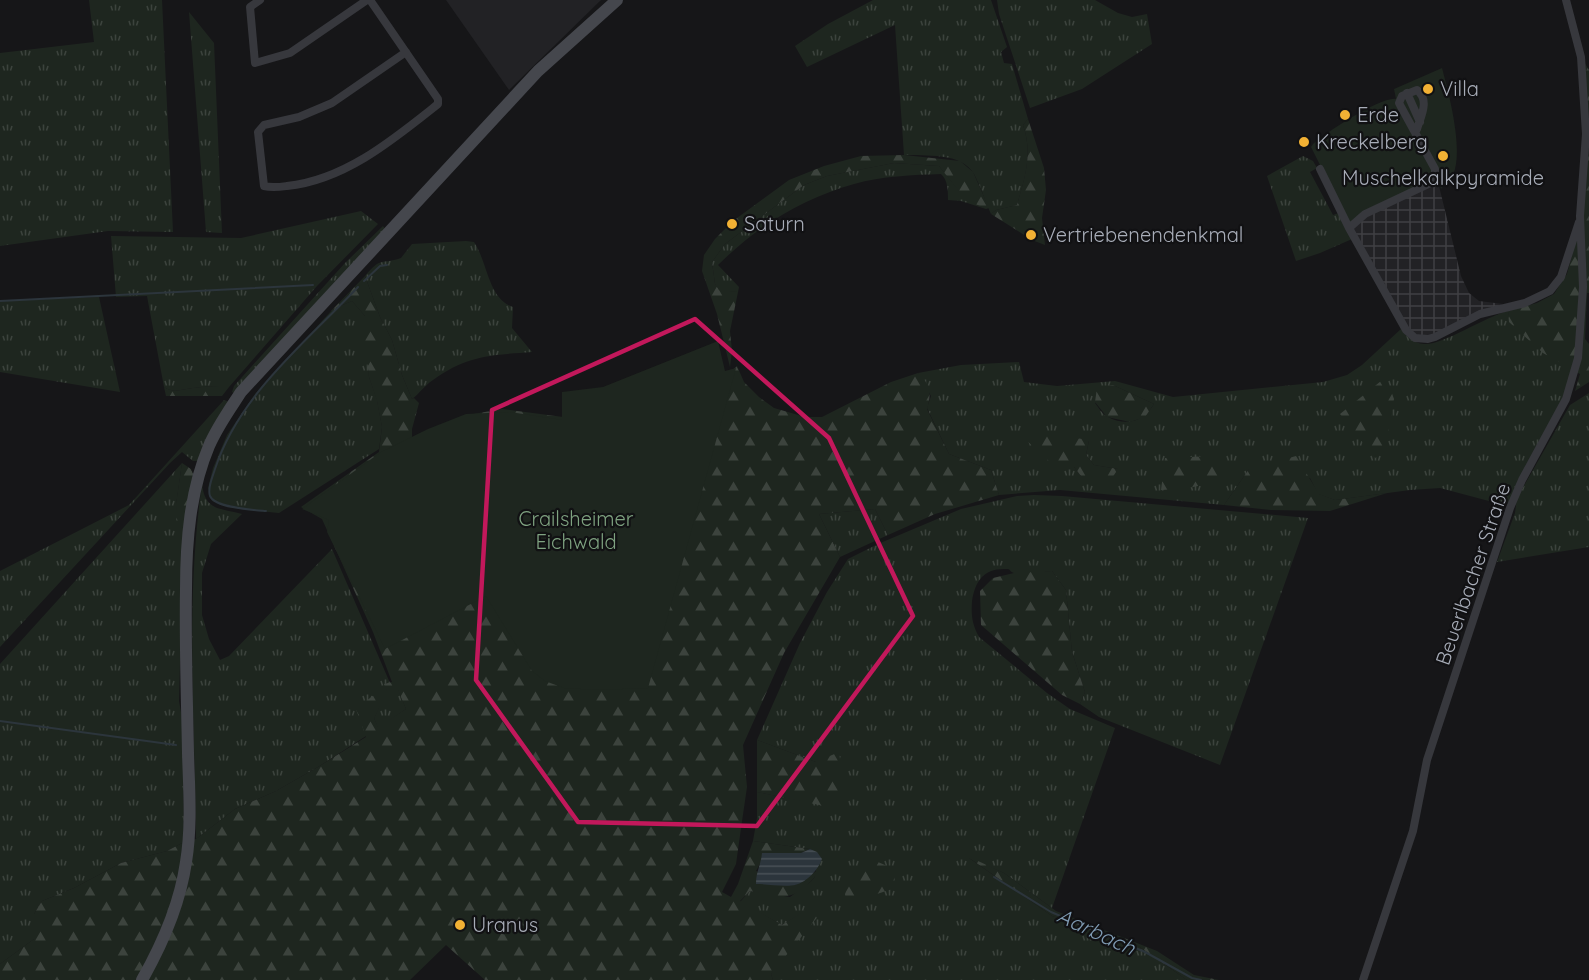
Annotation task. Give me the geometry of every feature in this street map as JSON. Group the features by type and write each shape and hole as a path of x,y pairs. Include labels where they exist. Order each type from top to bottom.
{"main road":[{"path":"142,980 156,955 174,912 186,862 189,784 185,610 189,531 201,467 218,427 241,392 532,79 618,0"}],"street":[{"path":"260,0 250,7 255,63 290,52 369,0 406,52 438,99 438,104 364,158 338,172 301,184 270,188 264,186 258,132 264,125 299,117 332,103 406,52"},
{"name":"Beuerlbacher Straße","path":"1363,980 1413,831 1427,760 1510,508 1522,480 1566,399 1578,358 1582,287 1581,216 1586,134 1581,57 1566,0"},
{"path":"1349,228 1365,214 1391,200 1430,184 1437,177 1399,103 1400,98 1417,90 1423,96 1424,107 1415,132"},
{"path":"1407,93 1420,122"},
{"path":"1320,169 1349,228 1406,330 1415,338 1428,339 1479,314 1534,300 1550,291 1564,269 1581,216"}],"highlighted area":[{"path":"695,319 829,438 913,616 757,826 578,822 476,680 492,410"}],"shaded area":[{"path":"446,0 601,0 509,90"},
{"path":"1438,182 1461,276 1469,293 1479,301 1503,304 1437,335 1418,337 1406,325 1351,227 1387,204"},
{"path":"810,849 817,852 822,859 815,871 804,881 791,886 756,884 762,853 801,853"}],"green space":[{"path":"89,0 162,0 173,232 108,231 0,246 0,53 94,42"},
{"path":"873,0 991,0 1007,47 1001,52 1004,63 1012,64 1028,119 1023,125 1028,155 1027,165 1017,205 996,210 991,214 974,174 961,162 942,157 904,155 895,25 807,67 795,46 828,24"},
{"path":"997,0 1095,0 1118,13 1132,17 1147,14 1152,44 1082,89 1030,108 999,14"},
{"path":"189,12 214,43 222,233 206,232"},
{"path":"1581,57 1589,70 1589,293 1587,293 1585,339 1589,344 1589,382 1575,391 1580,374 1543,353 1509,322 1508,311 1537,303 1554,294 1567,274 1576,240 1586,134"},
{"path":"1442,68 1456,137 1456,164 1453,175 1441,189 1439,181 1433,178 1350,225 1311,147 1319,139 1354,116 1379,103 1396,99 1394,89"},
{"path":"1028,119 1044,168 1046,190 1042,218 1045,245 1032,240 991,214 996,210 1017,205 1027,165 1026,135 1023,125"},
{"path":"904,155 960,161 973,172 989,208 986,209 965,199 939,166 894,163 827,176 804,185 725,244 712,262 715,284 719,290 738,292 730,331 732,351 730,367 717,314 702,271 704,255 715,239 733,221 789,180 824,166 861,156"},
{"path":"1303,156 1313,161 1317,168 1310,172 1333,215 1339,213 1352,239 1296,261 1267,176"},
{"path":"894,163 939,166 965,198 986,209 961,201 948,200 948,189 941,174 908,175 865,181 834,190 780,216 733,251 718,265 739,287 738,292 719,291 715,284 712,262 725,244 804,185 827,176"},
{"path":"361,211 378,224 317,286 229,387 202,387 175,391 164,387 147,296 116,297 111,236 241,238"},
{"path":"383,226 385,229 234,393 232,392 234,386 345,263"},
{"path":"474,242 493,288 505,303 513,307 512,328 532,352 469,361 445,372 427,384 412,399 392,340 380,317 365,276 378,263 401,258 412,244"},
{"path":"365,276 380,317 392,340 412,399 414,398 419,403 412,438 462,416 502,409 563,417 728,375 737,366 744,382 774,408 805,417 822,417 891,382 918,373 925,381 930,393 927,409 949,454 991,470 999,495 935,514 888,535 875,509 819,514 840,557 784,653 743,745 747,787 736,864 722,892 731,897 753,841 810,849 801,853 763,853 756,871 795,885 818,870 806,886 793,895 786,896 750,891 740,901 782,925 812,906 824,909 771,974 773,980 485,980 446,945 410,980 0,980 0,964 34,939 34,914 42,901 74,888 121,863 167,851 184,842 196,839 235,809 276,791 318,767 366,737 356,709 379,691 381,703 374,718 378,727 406,709 398,690 387,692 384,684 392,682 373,632 322,519 301,507 379,452 382,427 361,334 365,316 352,301 333,309"},
{"path":"99,297 120,392 0,372 0,301"},
{"path":"352,301 365,316 369,377 377,400 382,427 379,449 279,513 249,510 212,501 208,488 213,468 227,435 255,394 333,309"},
{"path":"1508,311 1510,322 1573,370 1565,393 1509,502 1504,505 1440,488 1335,500 1318,494 1310,478 1249,469 1224,505 1060,490 999,495 991,470 949,454 927,408 931,396 918,373 961,365 1019,362 1024,382 1057,386 1115,381 1173,397 1323,382 1347,375 1362,365 1401,329 1413,341 1424,344 1432,343","holes":["1113,385 1154,404 1145,415 1134,421 1122,422 1108,417 1095,403","1089,440 1086,455 1094,465 1118,469 1081,476 1074,467"]},
{"name":"Crailsheimer Eichwald","path":"718,341 725,371 736,368 648,688 597,690 564,688 545,681 532,671 486,596 385,649 327,532 329,520 302,509 381,452 428,429 466,414 510,412 562,420 562,392 603,387"},
{"path":"1386,377 1394,399 1385,452 1375,458 1340,414"},
{"path":"1113,385 1154,404 1145,417 1130,422 1107,417 1095,402 1097,388"},
{"path":"164,387 175,391 202,387 229,387 222,396 166,396"},
{"path":"1589,393 1589,547 1497,562 1515,513 1517,498 1570,405"},
{"path":"224,400 229,402 198,461 193,461 182,452 170,463 0,647 0,571 129,505"},
{"path":"1028,431 1089,440 1086,455 1094,465 1118,469 1112,478 1081,476 1074,467 1052,464 1026,440"},
{"path":"1212,456 1223,473 1216,478 1194,487 1161,490 1165,458"},
{"path":"1296,456 1319,494 1335,500 1387,493 1330,511 1271,510 1224,505 1249,469"},
{"path":"182,463 176,505 183,548 179,701 183,724 184,842 167,851 121,863 74,888 42,901 34,914 34,939 0,964 0,664"},
{"path":"182,463 191,469 194,476 183,548 177,546 176,504"},
{"path":"202,484 206,499 210,504 242,514 211,544 202,573 202,615 209,639 220,660 229,656 332,549 390,683 385,684 387,691 398,689 406,709 378,728 374,718 366,736 276,791 235,809 196,839 192,617"},
{"path":"1034,495 1308,518 1220,765 1099,717 1080,704 1085,692 1072,652 1066,590 1052,571 1023,574 1014,573 1008,569 998,569 982,577 973,594 972,615 979,637 1070,709 1115,728 1052,908 1004,873 969,858 1052,916 1137,945 1187,980 773,980 771,974 812,907 782,925 740,902 750,891 790,897 814,878 816,867 810,849 753,841 757,818 757,792 829,806 816,762 757,740 800,643 827,592 848,559 878,544 961,509 1017,496"},
{"path":"875,509 888,535 840,557 819,514"},
{"path":"1052,571 1066,590 1072,652 1085,692 1080,704 1062,695 981,625 980,591 993,578 1014,573"},
{"path":"757,740 816,762 839,752 845,794 829,807 757,792"},
{"path":"965,855 1004,873 1056,911 1157,951 1194,975 1219,980 1187,980 1137,945 1052,916"},
{"path":"878,862 894,869 895,888 862,899 847,900 845,895 847,878 863,865"}],"waterway":[{"path":"364,281 380,266 387,265"},
{"path":"0,301 313,285"},
{"path":"266,511 227,506 213,500 210,496 211,482 226,442 257,393 296,349 358,287"},
{"path":"0,721 176,745"},
{"name":"Aarbach","path":"994,877 1051,912 1145,952 1192,978 1201,980"}],"place":[{"name":"Villa","path":"1428,89"},
{"name":"Erde","path":"1345,115"},
{"name":"Kreckelberg","path":"1304,142"},
{"name":"Muschelkalkpyramide","path":"1443,156"},
{"name":"Saturn","path":"732,224"},
{"name":"Vertriebenendenkmal","path":"1031,235"},
{"name":"Uranus","path":"460,925"}]}
